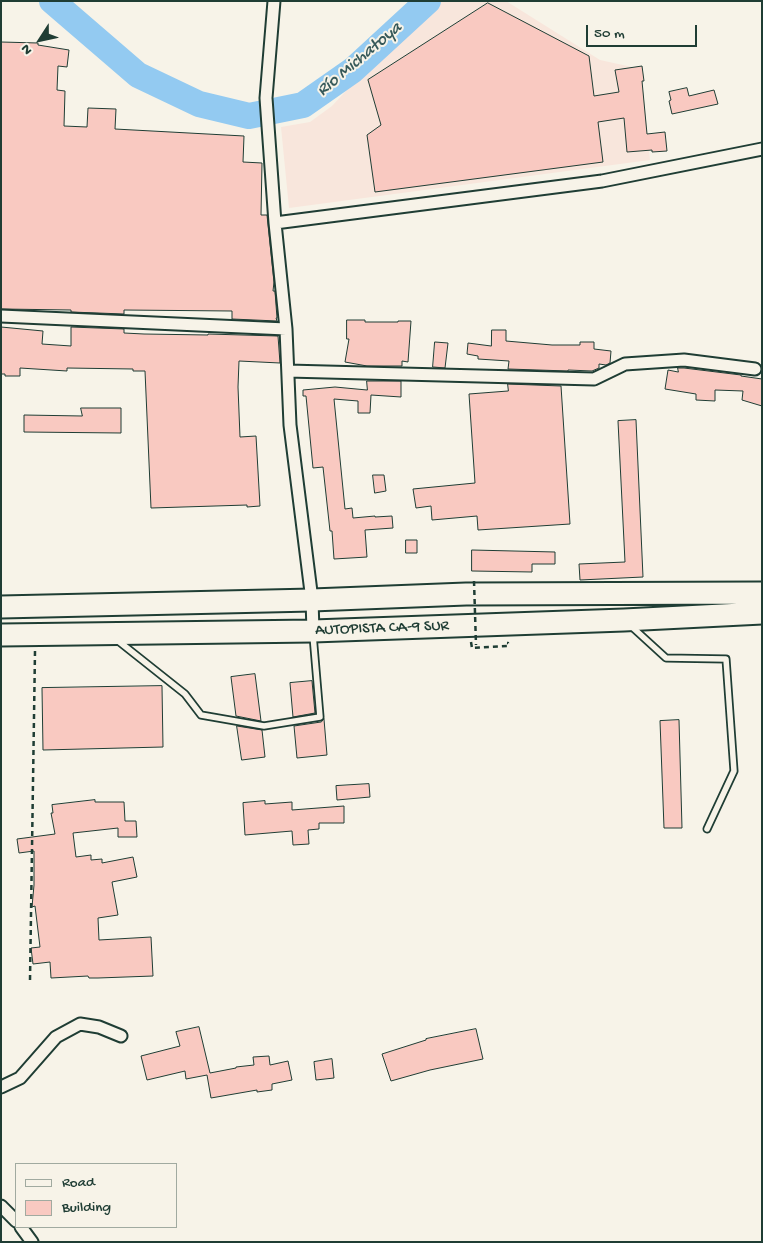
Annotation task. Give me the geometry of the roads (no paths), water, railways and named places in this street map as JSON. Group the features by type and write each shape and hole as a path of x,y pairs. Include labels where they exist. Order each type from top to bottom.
{"highway":[{"name":"AUTOPISTA CA-9 SUR","path":"1,607 312,600 466,594 762,593"},
{"name":"AUTOPISTA CA-9 SUR","path":"1,635 313,632 762,613"}],"street":[{"path":"274,1 266,98 275,223 286,329 290,426 312,600 313,632"},
{"path":"275,223 602,181 762,149"},
{"path":"1,316 286,329"},
{"path":"288,371 594,379 625,364 684,360 755,369"},
{"path":"1,1087 20,1078 56,1037 80,1024 99,1027 121,1036"},
{"path":"1,1206 15,1220"},
{"path":"22,1228 32,1242"}],"lane":[{"path":"624,620 666,658 726,659 734,770 707,829"},
{"path":"110,634 185,694 201,715 264,726 320,717 313,632"}],"waterway":[{"name":"Río Michatoya","path":"52,1 138,75 199,104 249,116 303,105 353,70 428,1"}]}
